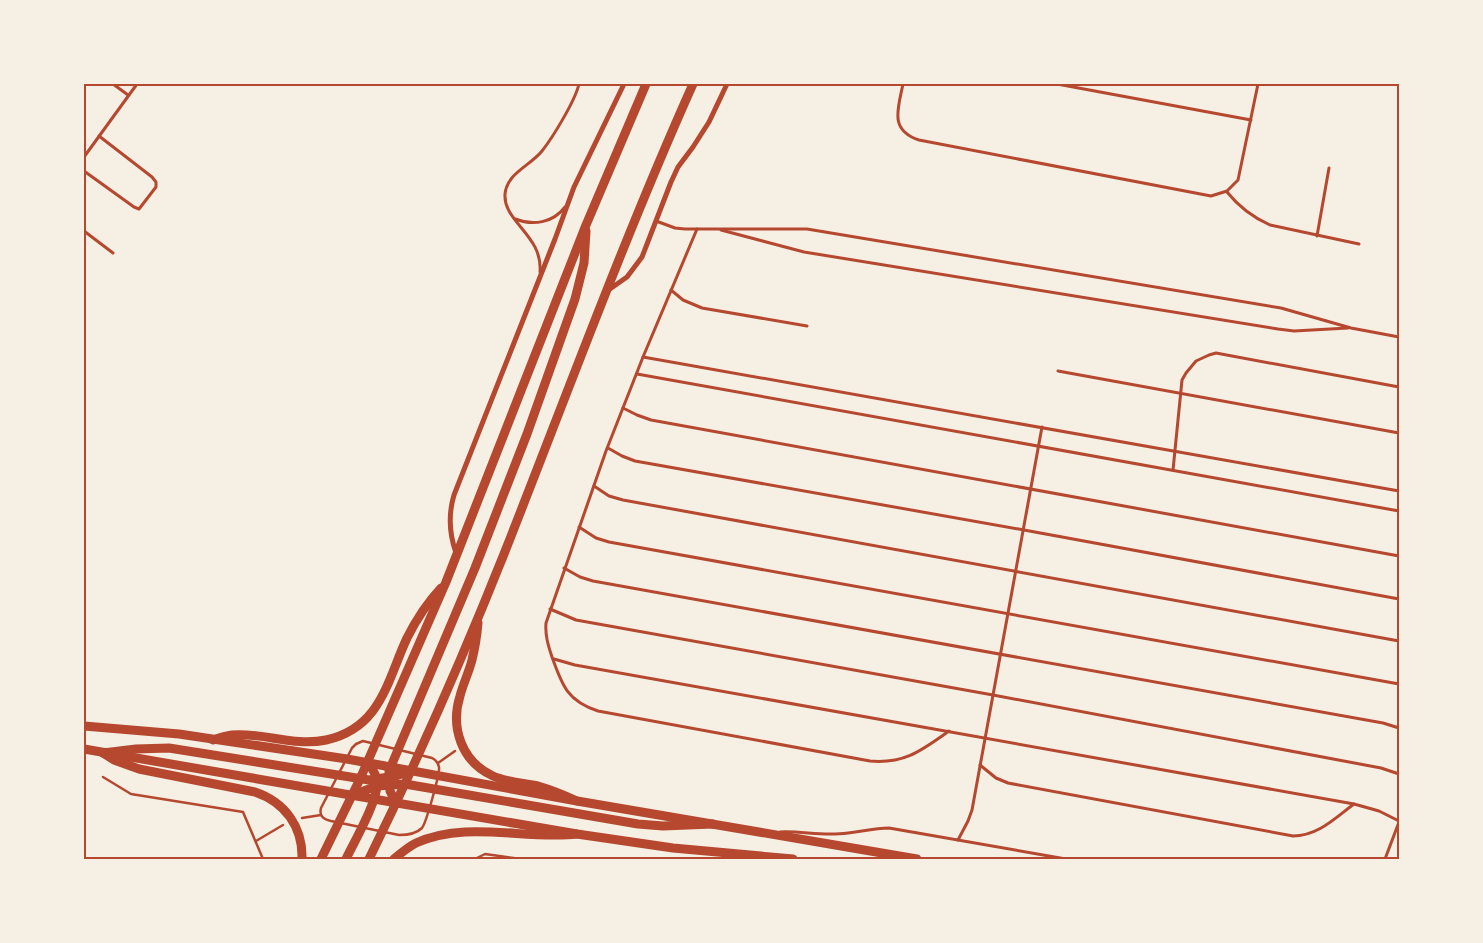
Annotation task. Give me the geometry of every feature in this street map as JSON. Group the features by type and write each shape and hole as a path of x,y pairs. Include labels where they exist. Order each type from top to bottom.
{"main road":[{"path":"321,859 353,796 446,582 586,226 646,84"},
{"path":"369,859 405,784 479,615 605,293 693,84"},
{"path":"396,803 389,781 391,767 471,578 530,425 575,299 584,262 586,226"},
{"path":"213,740 231,735 240,735 309,742 335,737 359,726 372,714 382,700 417,620 446,582"},
{"path":"479,615 472,661 457,710 459,737 463,747 473,762 494,776 556,792 577,801"},
{"path":"84,726 179,734 411,770 577,801 917,859"},
{"path":"103,753 136,748 169,748 377,783"},
{"path":"84,749 577,834 702,851 793,859"},
{"path":"103,753 114,760 138,769 255,792 266,796 285,810 292,820 301,841 302,859"},
{"path":"346,859 374,799 377,783 375,774 367,763"},
{"path":"353,796 377,783 389,781 411,770"},
{"path":"389,781 638,824 688,826 714,824"},
{"path":"394,859 406,848 416,843 459,832 548,836 577,834"}],"street":[{"path":"457,555 450,533 454,495 566,205 582,168 624,84"},
{"path":"605,293 627,277 647,248 671,182 709,122 728,84"}],"lane":[{"path":"113,84 128,95"},
{"path":"84,157 137,84"},
{"path":"539,278 540,263 537,249 506,204 506,187 516,173 532,161 548,143 575,96 579,84"},
{"path":"903,84 897,118 901,129 908,137 1211,196 1227,192 1238,180 1258,84"},
{"path":"1057,84 1251,120"},
{"path":"84,171 139,209 156,187 156,182 152,177 99,136"},
{"path":"1317,236 1329,168"},
{"path":"1227,192 1241,208 1260,220 1280,228 1359,244"},
{"path":"514,218 529,223 545,222 557,216 566,205"},
{"path":"656,221 675,228 807,229 1281,308 1351,328 1399,337"},
{"path":"697,229 636,374 550,609 545,629 547,643 562,684 566,691 578,702 590,709 861,760 879,762 904,759 918,753 949,731"},
{"path":"717,229 804,252 1269,328 1294,331 1351,328"},
{"path":"84,231 113,253"},
{"path":"671,290 683,300 696,306 807,326"},
{"path":"1173,470 1182,380 1190,366 1202,357 1216,353 1399,387"},
{"path":"643,357 1399,491"},
{"path":"1058,371 1399,433"},
{"path":"636,374 1399,511"},
{"path":"623,408 651,420 1399,556"},
{"path":"958,840 970,816 1042,427"},
{"path":"608,448 635,461 1399,599"},
{"path":"594,486 609,496 623,500 1399,641"},
{"path":"579,527 596,538 609,542 1399,684"},
{"path":"564,568 580,577 593,581 1399,728"},
{"path":"550,609 576,620 993,695 1381,768 1399,774"},
{"path":"553,659 575,665 1354,804 1379,811 1399,822 1386,859"},
{"path":"980,765 996,778 1008,783 1293,836 1316,832 1354,804"},
{"path":"766,833 802,831 833,834 889,828 1066,859"}],"path":[{"path":"438,763 463,747"},
{"path":"103,777 130,794 243,812 263,859"},
{"path":"255,841 292,820 321,814"},
{"path":"475,859 485,854 521,859"}]}
